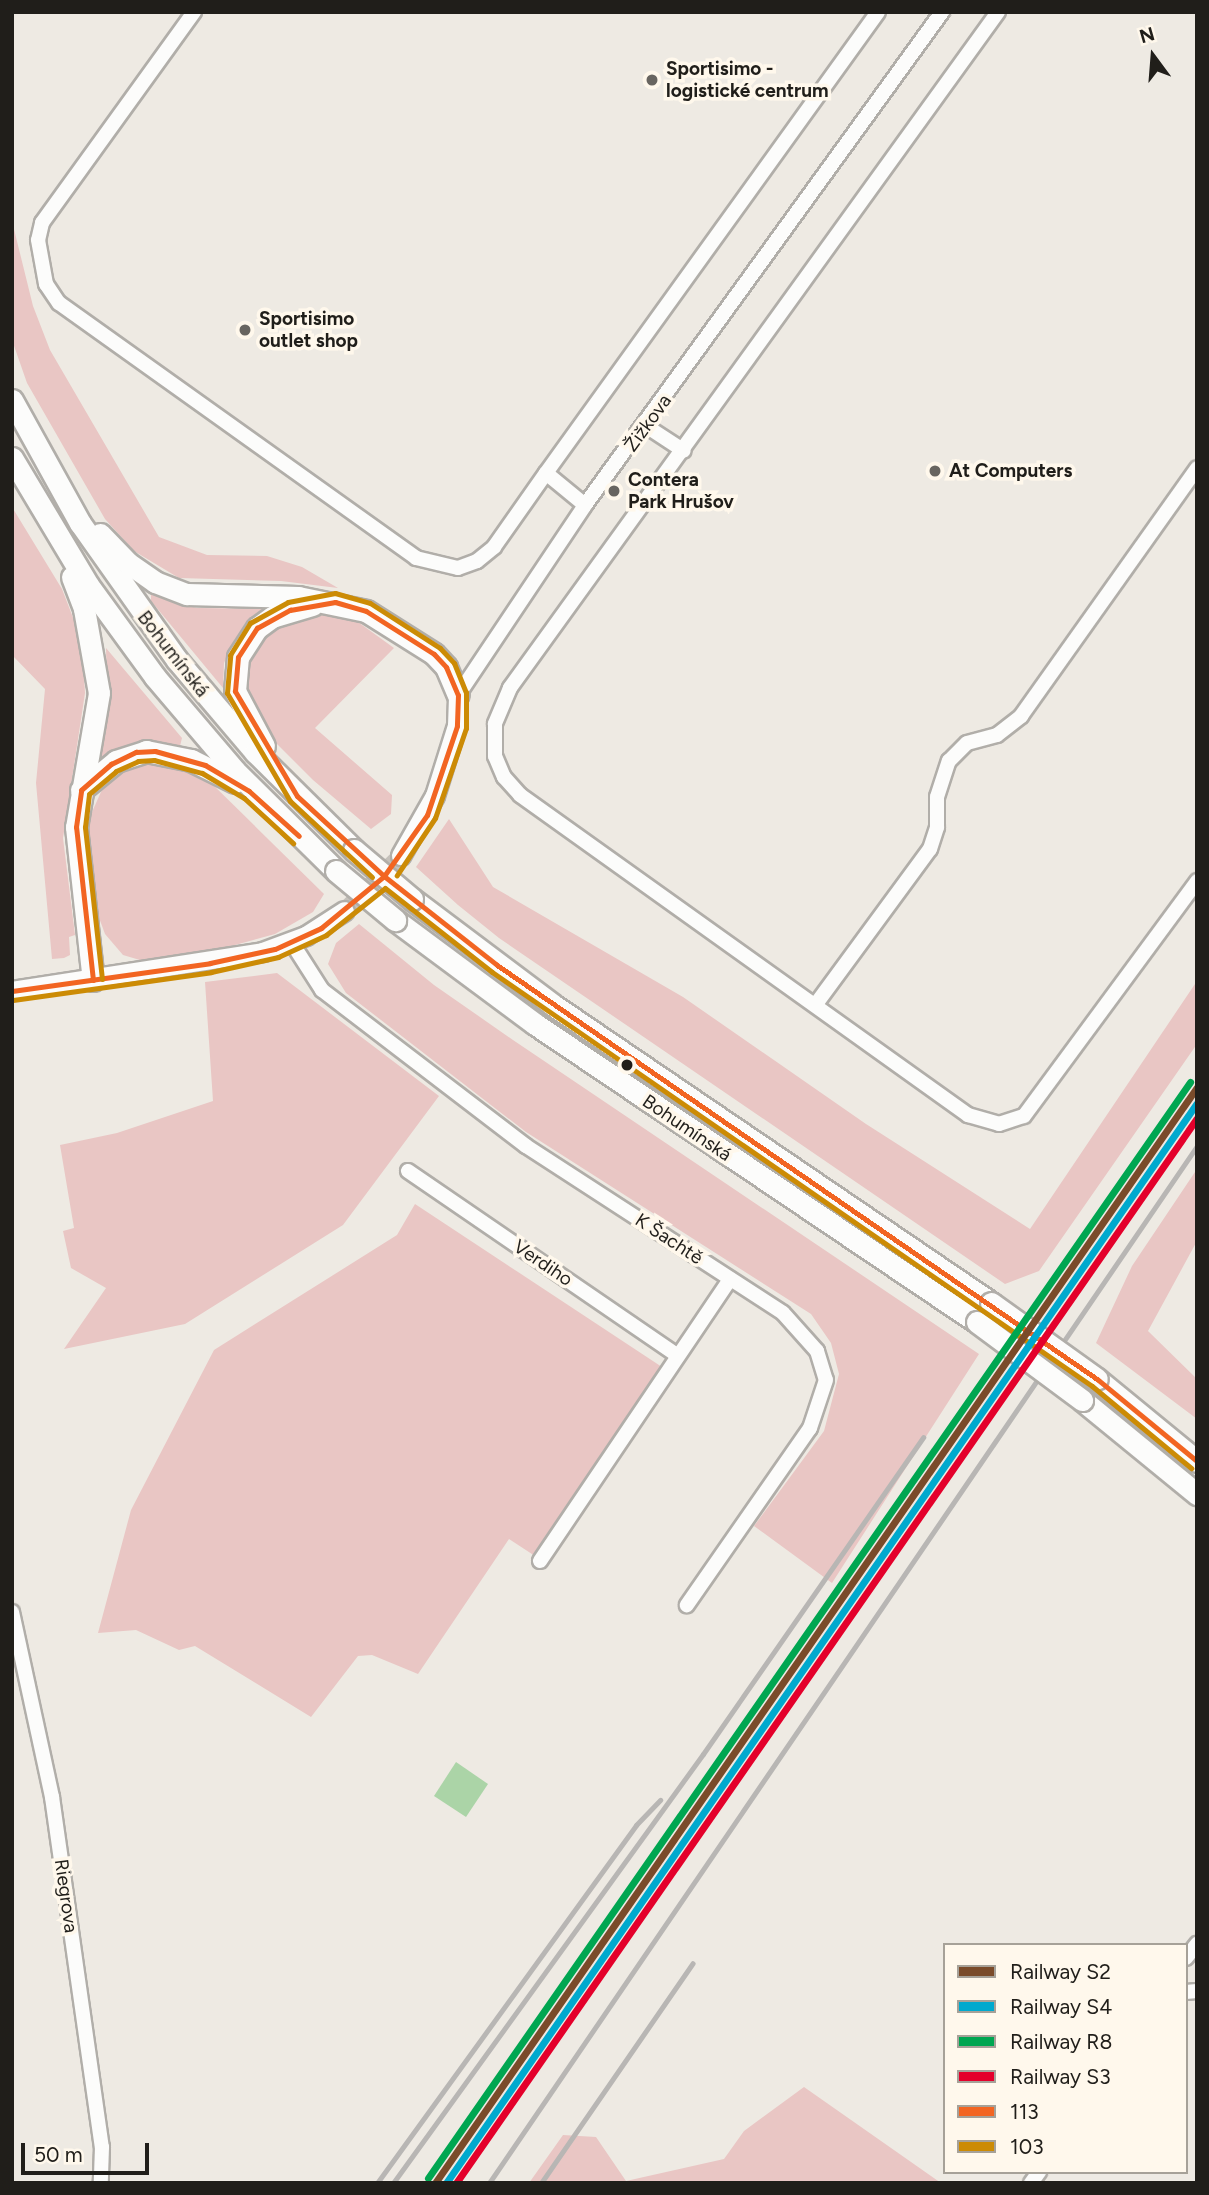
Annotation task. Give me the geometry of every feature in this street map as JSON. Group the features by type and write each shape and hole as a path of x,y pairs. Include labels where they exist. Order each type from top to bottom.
{"main road":[{"name":"Bohumínská","path":"12,401 52,475 111,570 177,660 298,796 354,850 412,899 553,1005 992,1303 1097,1379 1197,1461"},
{"name":"Bohumínská","path":"12,458 57,538 155,677 278,816 336,871 395,920 535,1024 977,1322 1082,1400 1197,1494"},
{"path":"52,475 107,543 155,582 207,597 298,597 335,602 366,611 414,639 446,667 458,695"},
{"path":"57,538 84,609 99,693 76,827 78,870 93,980"},
{"path":"298,796 242,709 234,673 246,642 265,622 290,610 335,602"},
{"path":"81,790 122,758 155,751 220,772 278,816"}],"street":[{"path":"194,12 42,223 38,240 46,284 59,303 416,558 458,568 477,561 494,547 878,12"},
{"name":"Žižkova","path":"458,695 586,505 646,426 942,12"},
{"path":"998,12 684,451 510,688 495,724 495,757 504,777 520,794 968,1115 999,1124 1024,1116 1197,881"},
{"path":"646,426 684,451"},
{"path":"816,1004 930,849 937,827 937,797 949,761 967,743 997,735 1021,716 1197,468"},
{"path":"546,473 586,505"},
{"path":"401,856 435,796 457,726 458,695"},
{"path":"12,991 228,960 292,943 345,911"},
{"name":"K Šachtě","path":"292,943 321,990 526,1146 783,1313 817,1351 826,1380 810,1428 687,1605"},
{"name":"Verdiho","path":"408,1171 678,1356"},
{"path":"540,1561 730,1279"},
{"name":"Riegrova","path":"12,1612 52,1797 102,2147 101,2183"}],"shaded area":[{"path":"12,221 33,306 50,350 159,537 207,555 267,556 302,567 338,588 281,581 179,578 134,551 105,519 27,383 12,340"},
{"path":"12,507 62,589 82,641 85,693 63,838 75,935 69,937 70,955 64,958 52,959 36,783 45,689 12,655"},
{"path":"151,594 197,608 266,609 235,639 224,663 223,688 151,601"},
{"path":"326,613 358,622 394,648 315,728 392,795 391,814 371,829 313,780 266,733 246,694 248,656 265,634 294,617"},
{"path":"106,648 182,738 180,746 155,743 96,768 107,694"},
{"path":"147,760 176,763 203,775 324,894 313,912 275,934 206,953 150,963 123,955 105,934 98,915 88,860 88,821 105,783 127,765"},
{"path":"449,819 493,887 683,997 866,1124 1030,1229 1197,981 1197,1044 1039,1271 1005,1284 499,938 458,905 416,867"},
{"path":"359,924 434,985 513,1040 979,1354 832,1583 754,1526 824,1431 839,1374 831,1343 811,1314 526,1132 346,993 328,964 336,943"},
{"path":"277,973 439,1096 343,1225 185,1324 64,1349 106,1288 71,1268 63,1231 74,1228 60,1145 117,1133 213,1101 205,982"},
{"path":"1197,1169 1197,1241 1148,1331 1197,1379 1197,1419 1096,1343 1132,1266"},
{"path":"415,1204 665,1369 535,1556 509,1539 418,1674 372,1655 358,1656 311,1717 195,1646 179,1650 136,1630 98,1633 131,1510 214,1350 397,1235"},
{"path":"456,1762 488,1784 466,1817 434,1796"},
{"path":"804,2087 941,2183 529,2183 563,2135 596,2137 626,2181 724,2159 744,2131"}],"tunnel":[{"path":"345,911 401,856"}],"railway":[{"path":"489,2183 1197,1146"},
{"path":"393,2183 703,1754 923,1437"},
{"path":"377,2183 636,1825 660,1800"},
{"path":"541,2183 693,1963"}],"rail line":[{"name":"R8","path":"428,2178 1190,1082"},
{"name":"S2","path":"435,2183 1197,1087"},
{"name":"S4","path":"446,2183 1197,1103"},
{"name":"S3","path":"456,2183 1197,1118"}],"transit line":[{"name":"103","path":"372,877 290,801 227,693 230,655 250,623 288,602 335,593 370,603 440,648 454,663 466,692 466,728 435,818 397,875"},
{"name":"113","path":"335,602 366,611 434,654 446,667 458,695 457,726 427,815 384,876 297,796 235,691 238,657 257,628 290,610 335,602"},
{"name":"113","path":"93,980 76,827 81,790 111,764 136,752 155,751 205,765 249,791 299,836"},
{"name":"103","path":"102,979 85,827 89,794 116,771 138,761 154,760 202,773 244,798 293,843"},
{"name":"113","path":"12,991 210,963 275,949 321,928 384,876"},
{"name":"113","path":"384,876 497,965 1097,1379 1197,1461"},
{"name":"103","path":"13,1000 211,972 278,957 326,935 385,888 492,972 1092,1386 1191,1468"}],"place":[{"name":"Sportisimo - logistické centrum","path":"652,80"},
{"name":"Sportisimo outlet shop","path":"245,330"},
{"name":"At Computers","path":"935,471"},
{"name":"Contera Park Hrušov","path":"614,491"}]}
